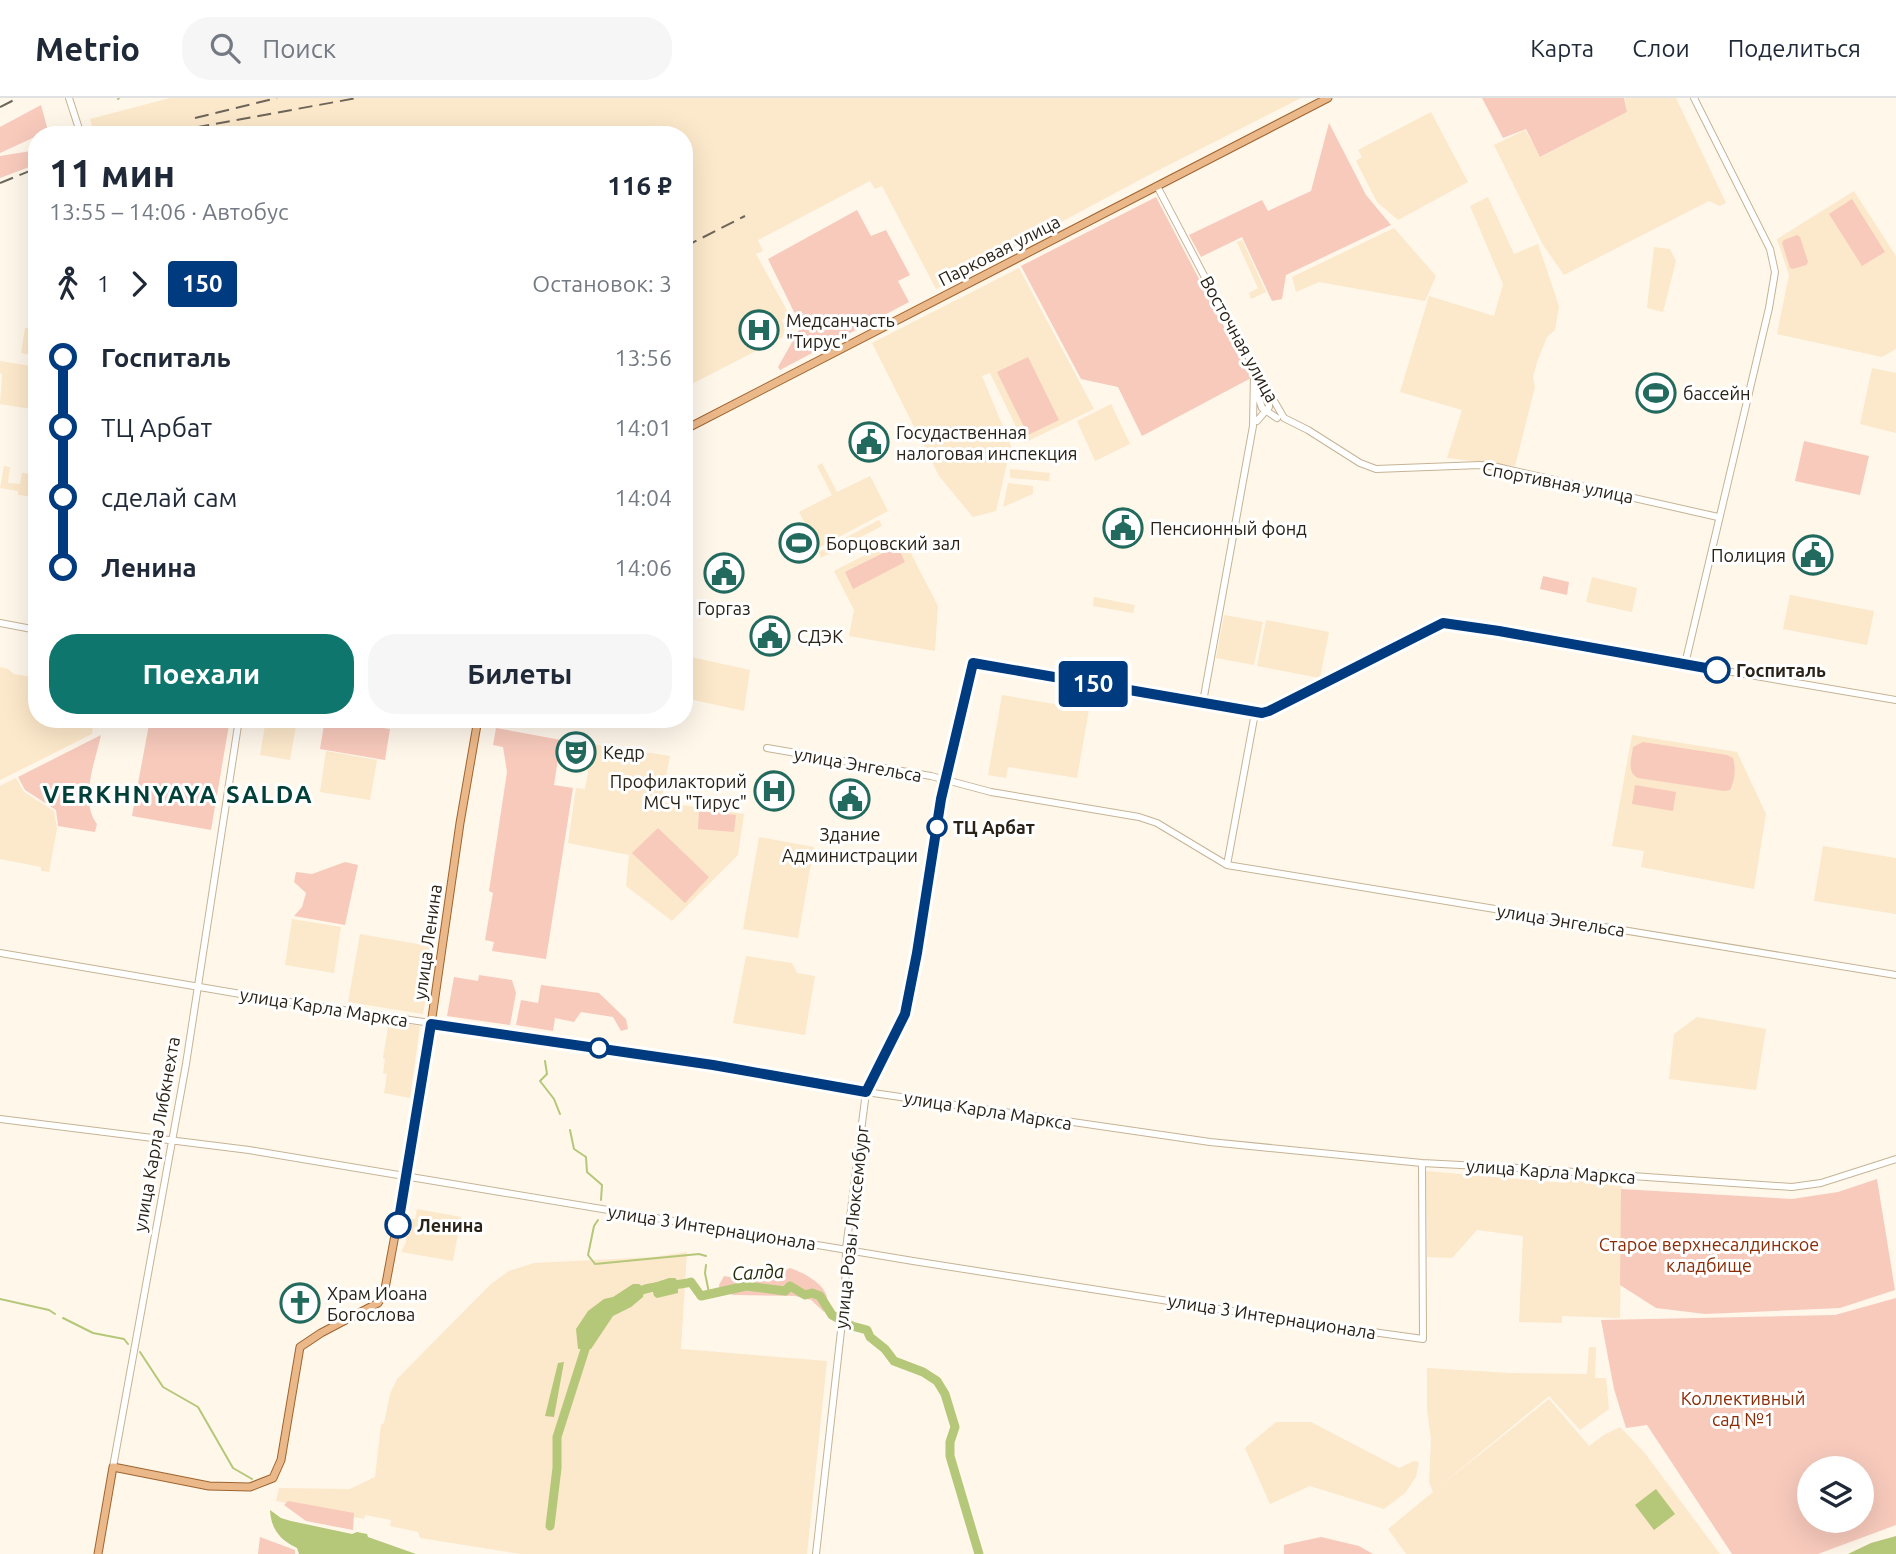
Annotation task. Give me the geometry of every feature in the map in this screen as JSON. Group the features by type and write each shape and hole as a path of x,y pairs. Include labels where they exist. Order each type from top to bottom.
{"main road":[{"name":"Парковая улица","path":"693,425 1328,98"},
{"name":"улица Ленина","path":"113,1467 209,1486 250,1487 273,1478 281,1460 300,1347 378,1303 384,1294 407,1177 476,728"},
{"name":"улица Карла Либкнехта","path":"98,1554 113,1467"}],"street":[{"path":"69,98 78,126"},
{"path":"1685,664 1769,308 1775,268 1767,241 1694,98"},
{"name":"Восточная улица","path":"1157,186 1281,418 1308,430 1360,463 1376,469 1396,470"},
{"path":"1253,366 1260,403 1267,412 1281,418"},
{"name":"Восточная улица","path":"1203,702 1255,424 1252,415 1255,384"},
{"path":"1260,403 1273,403"},
{"path":"1252,415 1260,403"},
{"path":"1255,424 1273,403"},
{"path":"1255,424 1281,418"},
{"name":"Спортивная улица","path":"1396,470 1480,465 1497,467 1718,517"},
{"path":"0,623 28,628"},
{"path":"1203,702 1255,713 1269,711 1443,623 1896,700"},
{"name":"улица Розы Люксембург","path":"816,1554 845,1295 846,1249 866,1092 905,1014 945,780 973,663 1203,702"},
{"path":"1227,864 1255,713"},
{"name":"улица Карла Либкнехта","path":"113,1467 198,986 238,728"},
{"name":"улица Энгельса","path":"767,748 945,780 991,792 1139,817 1157,823 1227,864 1896,975"},
{"name":"улица Карла Маркса","path":"0,953 431,1024 713,1065 866,1092 1210,1142 1422,1163 1792,1187 1821,1183 1896,1159"},
{"name":"улица 3 Интернационала","path":"0,1119 171,1139 846,1249 1423,1339 1422,1163"}],"shaded area":[{"path":"170,98 1301,98 1145,177 936,289 882,186 875,189 870,181 758,240 763,251 756,254 790,316 782,320 785,327 783,337 693,383 693,126 92,126 90,119"},
{"path":"1625,98 1676,98 1726,203 1720,206 1709,201 1564,275 1543,245 1494,145 1525,130 1541,157 1627,112"},
{"path":"1431,112 1468,182 1398,220 1377,202 1356,161 1362,157 1358,150"},
{"path":"1854,191 1896,256 1896,349 1882,357 1777,334 1789,275 1777,239"},
{"path":"1488,197 1514,254 1538,244 1559,306 1555,330 1547,337 1537,362 1533,377 1535,387 1515,466 1447,458 1462,410 1400,392 1429,296 1494,316 1503,284 1470,206"},
{"path":"1394,228 1436,276 1425,301 1319,282 1296,292 1292,277"},
{"path":"1242,240 1266,292 1251,299 1249,293 1258,288 1237,242"},
{"path":"1654,247 1670,249 1676,261 1663,312 1647,308"},
{"path":"1019,268 1094,409 1024,443 990,373 982,376 1011,446 996,511 973,517 939,476 872,343"},
{"path":"25,328 28,328 28,354 21,353"},
{"path":"0,361 28,366 28,409 0,404"},
{"path":"1872,368 1896,373 1896,433 1860,424"},
{"path":"1111,404 1130,444 1095,461 1077,421"},
{"path":"822,463 837,492 870,476 888,511 818,548 799,512 832,495 817,466"},
{"path":"4,466 10,467 8,483 20,484 22,473 28,474 28,496 0,488"},
{"path":"1010,469 1050,473 1049,481 1010,478"},
{"path":"1008,483 1033,486 1033,494 1003,507"},
{"path":"879,520 882,526 821,558 819,552"},
{"path":"902,536 938,606 935,651 849,636 854,610 834,571"},
{"path":"1592,577 1637,588 1632,612 1586,602"},
{"path":"1790,595 1874,611 1867,645 1783,629"},
{"path":"1094,597 1135,605 1133,613 1093,606"},
{"path":"1224,615 1263,622 1254,665 1216,658"},
{"path":"1266,620 1329,632 1320,678 1257,666"},
{"path":"693,657 750,670 744,711 693,700"},
{"path":"0,667 14,674 28,676 28,728 93,728 92,734 0,780"},
{"path":"1002,695 1089,710 1077,778 1008,767 1006,778 988,775"},
{"path":"264,728 296,728 290,760 260,755"},
{"path":"1632,735 1737,752 1766,814 1754,889 1641,867 1644,851 1612,846"},
{"path":"593,744 670,756 661,802 744,814 738,855 672,921 626,886 629,855 568,843 576,788 585,789"},
{"path":"326,751 377,760 370,800 320,792"},
{"path":"16,778 24,792 54,811 57,829 49,872 41,871 41,867 0,859 0,786"},
{"path":"759,837 814,847 798,938 743,929"},
{"path":"1823,846 1896,858 1896,914 1814,901"},
{"path":"292,919 341,927 334,973 285,965"},
{"path":"360,934 435,947 423,1014 348,1002"},
{"path":"746,956 792,963 797,973 815,976 805,1035 733,1023"},
{"path":"1697,1017 1766,1029 1756,1090 1669,1079 1674,1034"},
{"path":"389,1021 420,1026 410,1098 384,1093 387,1074 383,1073 383,1058"},
{"path":"1426,1171 1565,1183 1575,1176 1622,1180 1620,1318 1562,1316 1562,1323 1519,1322 1523,1236 1477,1230 1452,1258 1427,1257"},
{"path":"417,1209 461,1217 453,1261 401,1252 406,1242 407,1218 415,1219"},
{"path":"687,1252 681,1349 827,1361 807,1554 521,1554 420,1538 418,1532 390,1526 391,1520 365,1515 364,1519 276,1501 279,1488 350,1489 375,1477 381,1425 384,1423 390,1394 397,1379 491,1284 509,1271 534,1263 653,1257"},
{"path":"669,1278 678,1281 678,1293 657,1298 654,1296 651,1284"},
{"path":"633,1284 644,1288 643,1297 613,1316 591,1349 578,1349 576,1329 588,1311"},
{"path":"1589,1347 1596,1347 1595,1378 1606,1378 1609,1409 1580,1430 1549,1396 1434,1491 1549,1399 1589,1446 1620,1427 1644,1452 1720,1554 1406,1554 1388,1529 1433,1492 1429,1482 1431,1439 1427,1410 1427,1368 1587,1374"},
{"path":"564,1362 554,1417 545,1416 558,1363"},
{"path":"1276,1422 1311,1422 1399,1468 1414,1461 1419,1462 1416,1477 1405,1493 1384,1509 1310,1486 1270,1504 1245,1448"},
{"path":"1656,1489 1675,1514 1654,1530 1635,1505"},
{"path":"270,1510 291,1521 352,1534 367,1534 368,1537 416,1554 299,1554 297,1548 278,1533 272,1523"},
{"path":"1896,1536 1896,1554 1848,1554 1871,1543"}],"green space":[{"path":"1482,98 1624,98 1627,112 1540,157 1526,129 1503,138"},
{"path":"41,105 47,126 28,126 28,140 0,153 0,127"},
{"path":"1329,123 1366,195 1391,225 1286,275 1282,299 1272,301 1242,237 1201,257 1189,235 1262,200 1268,211 1311,191"},
{"path":"28,151 28,167 0,178 0,156"},
{"path":"1156,197 1251,378 1142,436 1118,387 1081,379 1021,266"},
{"path":"1852,199 1885,252 1862,266 1829,214"},
{"path":"857,210 871,236 886,230 910,275 898,281 909,302 780,370 778,367 804,321 794,312 768,259"},
{"path":"1797,235 1808,262 1793,269 1790,268 1782,243"},
{"path":"1028,357 1059,420 1028,435 997,372"},
{"path":"1804,441 1869,456 1860,495 1795,481"},
{"path":"897,546 905,562 853,589 845,572"},
{"path":"1543,576 1569,582 1567,595 1540,589"},
{"path":"148,728 228,728 211,830 132,816"},
{"path":"324,728 390,729 385,760 320,749"},
{"path":"496,728 561,740 554,785 573,788 546,959 492,951 494,942 485,940 493,893 489,891 507,772 503,747 493,745"},
{"path":"101,735 89,793 89,804 97,824 95,832 58,826 56,810 25,790 18,777"},
{"path":"1643,742 1733,758 1735,766 1730,790 1638,778 1632,772 1631,760 1633,747"},
{"path":"1635,785 1676,792 1673,811 1632,804"},
{"path":"699,811 736,815 734,832 698,829"},
{"path":"658,828 709,877 685,903 632,853"},
{"path":"345,862 358,865 345,925 294,916 302,907 306,893 294,882 296,872 312,874"},
{"path":"479,975 512,980 516,993 510,1025 447,1016 454,977 478,981"},
{"path":"541,985 599,993 626,1019 628,1029 621,1031 613,1017 581,1012 574,1022 555,1018 553,1031 516,1025 521,1000 538,1003"},
{"name":"Старое верхнесалдинское кладбище","path":"1877,1179 1895,1290 1840,1308 1705,1314 1656,1308 1620,1285 1621,1189 1792,1199 1838,1192"},
{"path":"790,1268 805,1274 824,1290 827,1304 824,1312 811,1300 795,1296 734,1295 720,1292 719,1285 724,1276 761,1280"},
{"name":"Коллективный сад №1","path":"1896,1298 1896,1525 1818,1554 1732,1554 1647,1425 1626,1428 1614,1389 1601,1320 1835,1315"},
{"path":"288,1501 354,1513 353,1530 306,1521 284,1505"},
{"path":"260,1537 295,1550 295,1554 258,1554"},
{"path":"1321,1537 1359,1546 1373,1554 1284,1554 1284,1545"}],"waterway":[{"path":"545,1061 547,1074 540,1081 554,1099 560,1114"},
{"path":"570,1130 574,1149 586,1157 587,1172 602,1185 601,1200"},
{"path":"598,1220 594,1226 588,1255 595,1264 699,1254 706,1256"},
{"path":"706,1265 709,1293"},
{"name":"Салда","path":"636,1293 649,1288 691,1282 701,1296 746,1286 785,1291 790,1286 805,1295 812,1293 820,1296 832,1315 852,1326 867,1330 870,1337 885,1349 894,1361 923,1372 937,1381 945,1394 955,1427 950,1442 950,1456 979,1554"},
{"path":"0,1299 49,1310 55,1314"},
{"path":"63,1318 93,1333 124,1339 128,1344"},
{"name":"Салда","path":"550,1526 557,1468 557,1437 588,1340"},
{"path":"140,1352 163,1387 198,1407 233,1468 252,1479"}],"railway":[{"path":"0,107 18,98"},
{"path":"195,118 277,98"},
{"path":"203,126 357,98"},
{"path":"0,183 28,172"},
{"path":"693,242 745,216"}],"bus line":[{"name":"150","path":"398,1225 431,1024 713,1065 866,1092 905,1014 941,799 973,663 1255,713 1269,711 1443,623 1717,670"}],"place":[{"name":"Медсанчасть \"Тирус\"","path":"759,330"},
{"name":"бассейн","path":"1656,393"},
{"name":"Госудаственная налоговая инспекция","path":"869,442"},
{"name":"Пенсионный фонд","path":"1123,528"},
{"name":"Борцовский зал","path":"799,543"},
{"name":"Полиция","path":"1813,555"},
{"name":"Горгаз","path":"724,573"},
{"name":"СДЭК","path":"770,636"},
{"name":"Госпиталь","path":"1717,670"},
{"name":"Кедр","path":"576,752"},
{"name":"Профилакторий МСЧ \"Тирус\"","path":"774,791"},
{"name":"Здание Администрации","path":"850,799"},
{"name":"ТЦ Арбат","path":"937,827"},
{"name":"Ленина","path":"398,1225"},
{"name":"Храм Иоана Богослова","path":"300,1303"}],"district":[{"name":"VERKHNYAYA SALDA","path":"178,794"}]}
